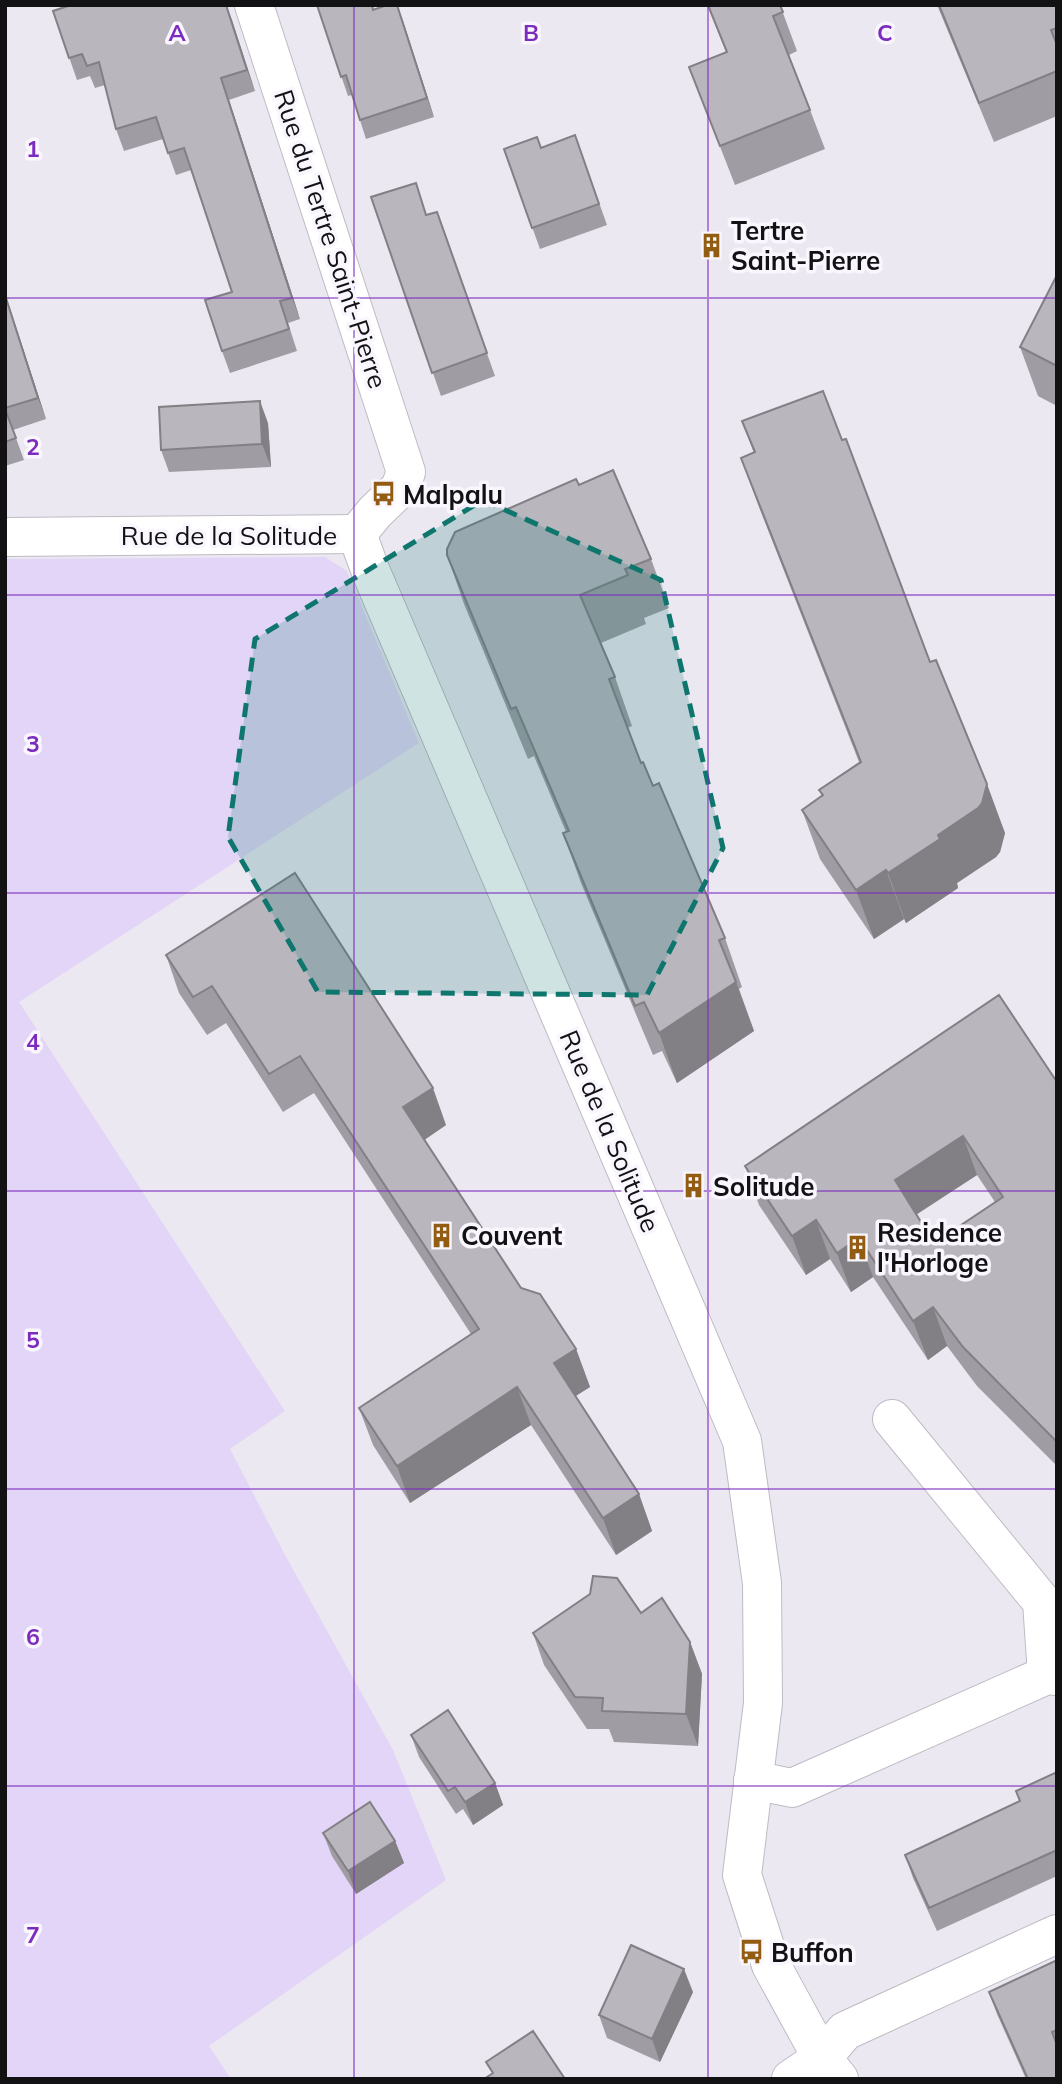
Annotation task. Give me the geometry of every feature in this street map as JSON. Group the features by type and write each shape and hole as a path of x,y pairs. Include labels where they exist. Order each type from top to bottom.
{"street":[{"name":"Rue du Tertre Saint-Pierre","path":"254,5 321,204 406,472 400,488 357,534"},
{"name":"Rue de la Solitude","path":"5,537 357,534 742,1441 762,1583 764,1703 742,1875 771,1965 830,2069"},
{"path":"753,1780 792,1788 1052,1676 1042,1602 892,1419"},
{"path":"790,2079 830,2069 845,2031 1057,1934"}],"highlighted area":[{"path":"483,500 661,580 723,848 647,995 318,992 228,837 255,639"}],"shaded area":[{"path":"325,557 347,571 419,743 19,1002 285,1411 230,1449 393,1750 446,1880 209,2046 231,2079 5,2079 5,559"}],"building":[{"path":"71,5 226,5 247,70 221,78 292,298 280,301 289,329 222,351 205,300 232,292 184,148 168,153 156,117 116,129 99,62 87,66 82,54 69,58 53,11"},
{"path":"317,5 372,5 373,10 397,5 427,98 360,120 346,75 341,77"},
{"path":"708,5 780,5 783,12 773,16 810,110 720,146 689,67 727,52"},
{"path":"939,5 1055,5 1057,28 1051,30 1057,45 1057,71 979,103"},
{"path":"575,135 599,204 532,228 504,149 537,137 541,148"},
{"path":"416,183 426,215 437,212 487,353 432,373 371,197"},
{"path":"1057,275 1057,366 1020,347"},
{"path":"5,295 38,398 5,408"},
{"path":"823,391 842,440 846,439 930,662 936,660 987,784 978,808 938,835 940,839 856,890 802,810 823,795 819,790 861,762 741,458 755,452 742,421"},
{"path":"260,401 262,444 161,450 159,407"},
{"path":"5,409 16,438 5,442"},
{"path":"613,470 651,559 625,569 628,575 580,595 615,677 609,679 641,763 643,762 653,786 659,783 725,938 719,940 736,982 659,1033 644,1002 635,1006 563,833 569,831 516,707 511,709 447,555 455,532 576,479 579,485"},
{"name":"Couvent","path":"295,873 433,1088 403,1107 521,1288 540,1294 576,1349 554,1363 639,1494 603,1518 517,1387 397,1466 359,1408 479,1329 300,1056 269,1074 212,986 193,997 166,955"},
{"name":"Residence l'Horloge","path":"999,995 1057,1082 1057,1442 963,1347 933,1307 913,1321 859,1238 837,1253 816,1220 792,1236 745,1166","holes":["963,1136 1003,1197 934,1243 895,1180"]},
{"path":"593,1576 617,1578 641,1613 662,1598 690,1642 686,1714 602,1711 603,1698 575,1697 533,1633 590,1594"},
{"path":"448,1710 495,1783 465,1802 455,1787 448,1791 411,1735"},
{"path":"1057,1772 1057,1850 929,1908 905,1855 1020,1801 1016,1791"},
{"path":"370,1802 395,1841 348,1871 323,1833"},
{"path":"631,1945 684,1969 652,2039 599,2015"},
{"path":"1057,1960 1057,2030 1052,2032 1057,2045 1057,2079 1028,2079 989,1992"},
{"path":"533,2031 565,2079 484,2079 493,2073 486,2062"}],"place":[{"name":"Tertre Saint-Pierre","path":"711,245"},
{"name":"Malpalu","path":"383,494"},
{"name":"Solitude","path":"693,1186"},
{"name":"Couvent","path":"441,1235"},
{"name":"Residence l'Horloge","path":"857,1247"},
{"name":"Buffon","path":"751,1952"}]}
